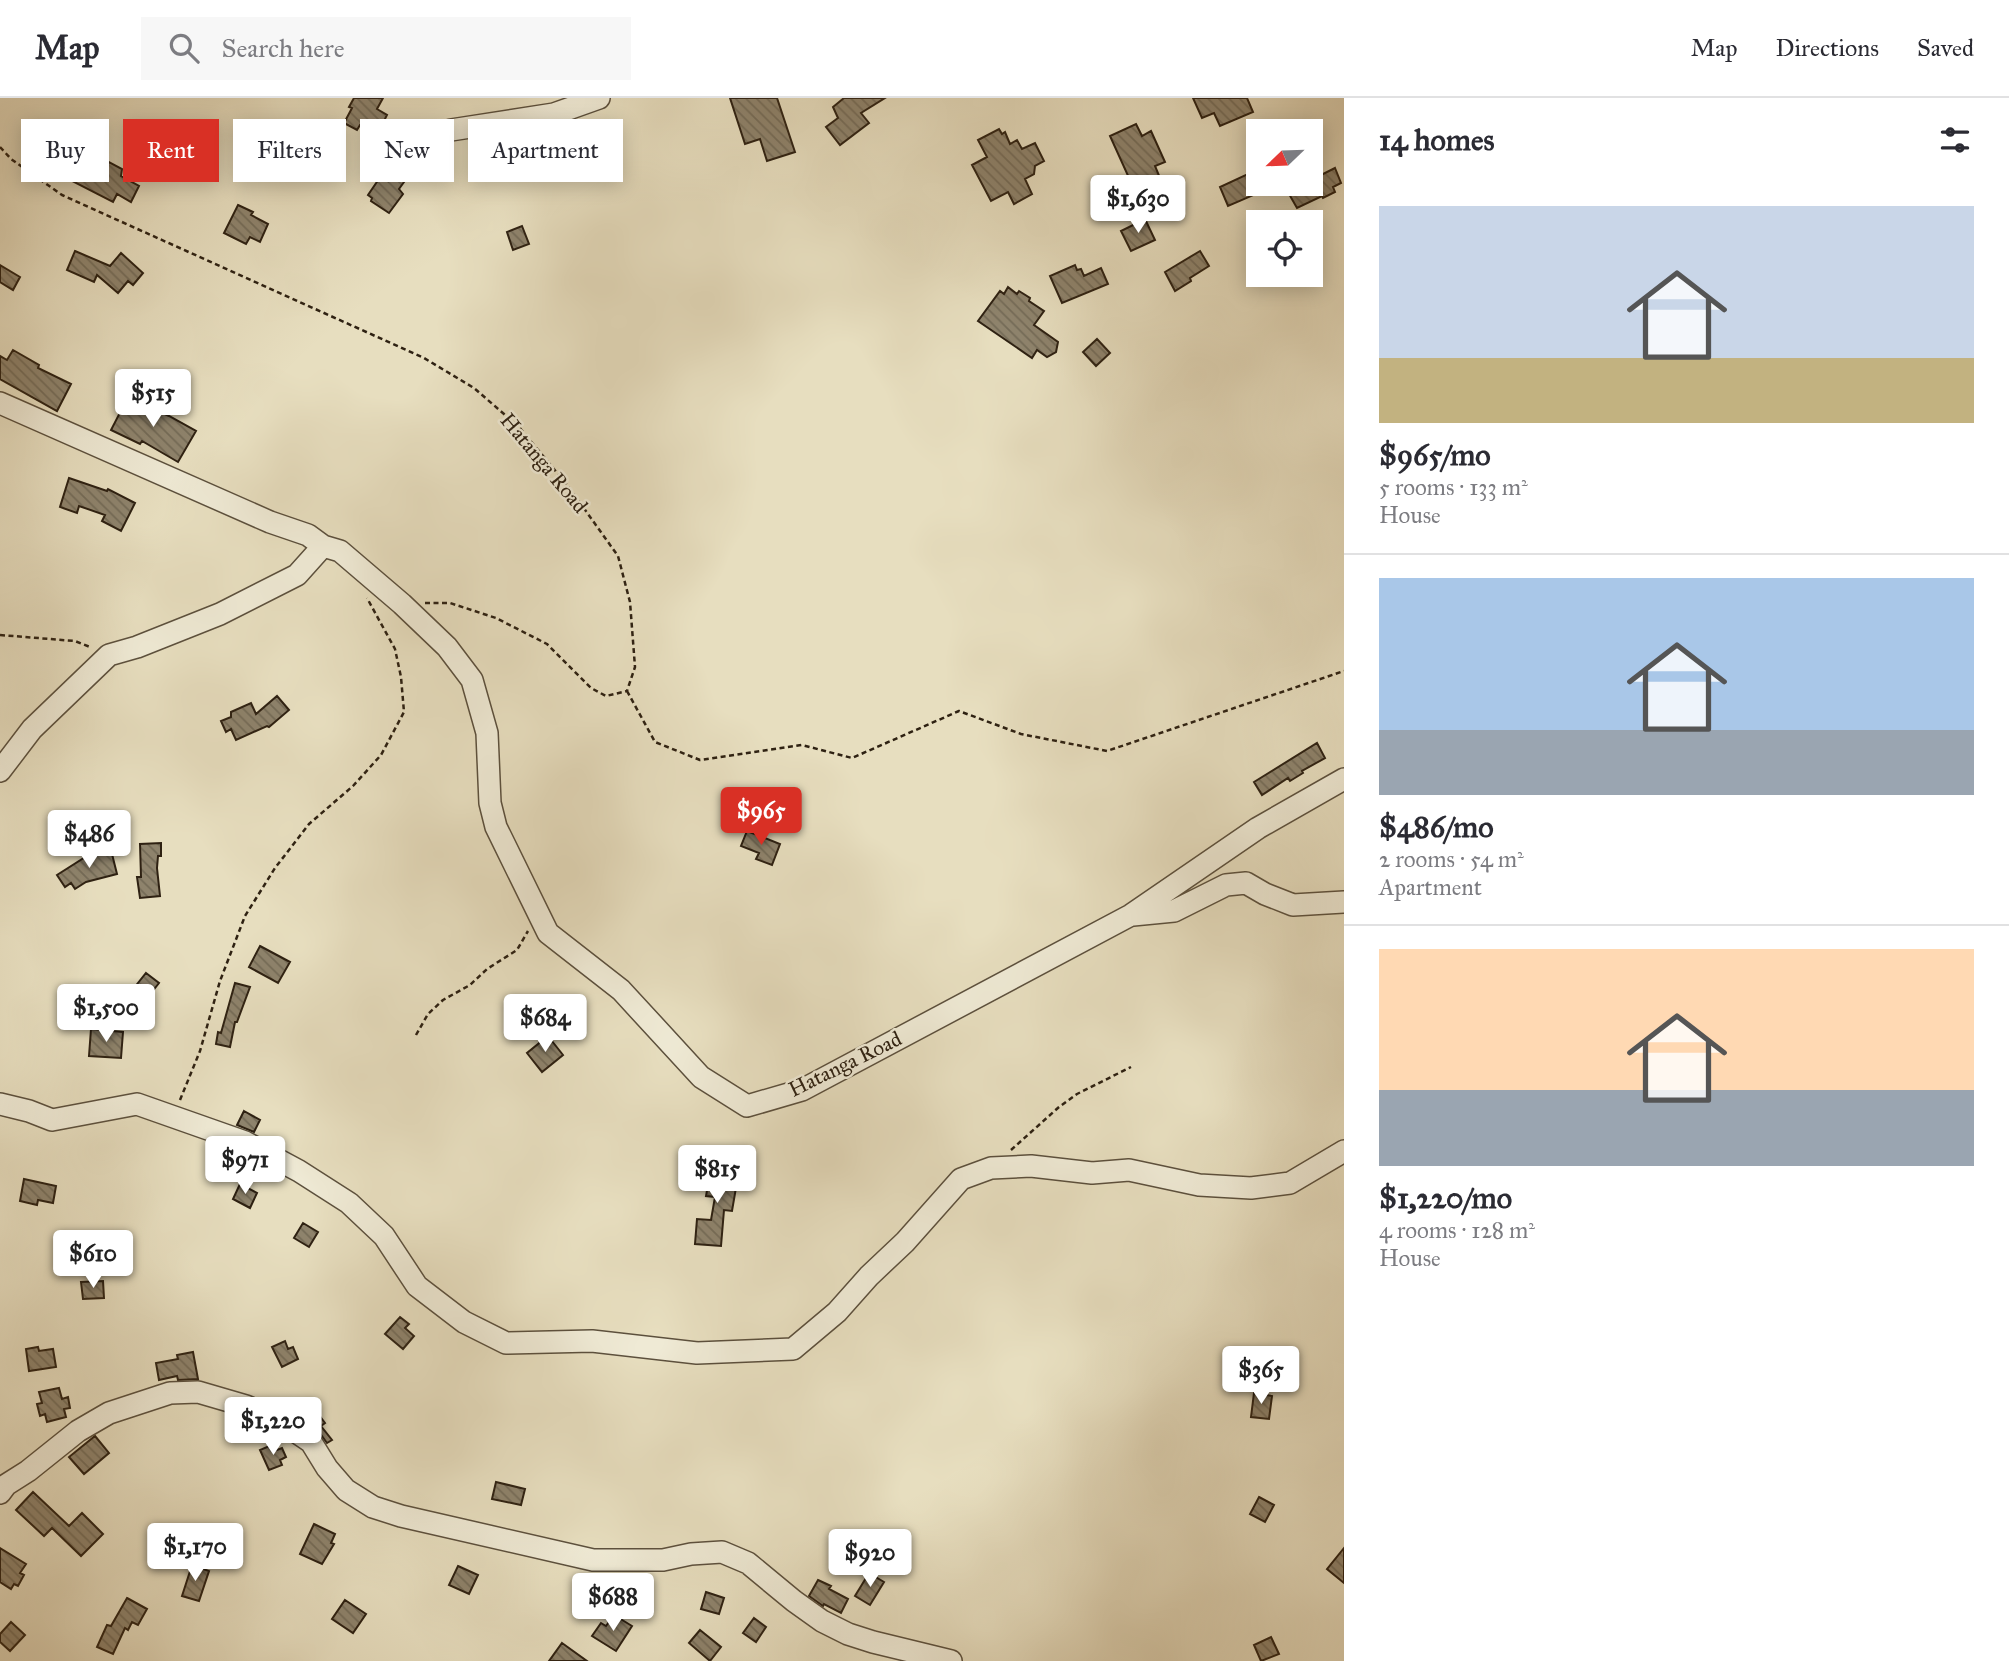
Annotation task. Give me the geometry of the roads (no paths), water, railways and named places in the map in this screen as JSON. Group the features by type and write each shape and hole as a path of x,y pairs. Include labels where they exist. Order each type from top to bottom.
{"street":[{"path":"454,130 554,114 599,98"},
{"name":"Hatanga Road","path":"0,403 270,522 308,536 323,546 340,551 402,604 447,647 472,680 487,733 490,803 496,827 548,933 621,990 701,1077 747,1106 802,1090 1131,915 1258,828 1344,779"},
{"path":"0,771 33,729 109,655 137,647 220,614 297,575 323,546"},
{"path":"1131,915 1174,911 1226,885 1246,883 1293,905 1344,902"},
{"path":"0,1104 52,1120 137,1104 245,1142 299,1171 349,1203 384,1236 417,1286 464,1322 506,1343 592,1341 697,1353 793,1349 837,1312 961,1179 991,1168 1031,1166 1092,1172 1129,1170 1199,1185 1251,1188 1290,1183 1344,1151"},
{"path":"2,1487 28,1471 78,1431 109,1413 170,1393 198,1392 246,1406 280,1421 310,1442 346,1490 373,1507 401,1516 593,1560 663,1560 691,1554 722,1552 748,1563 804,1608 848,1634 951,1661"}]}
